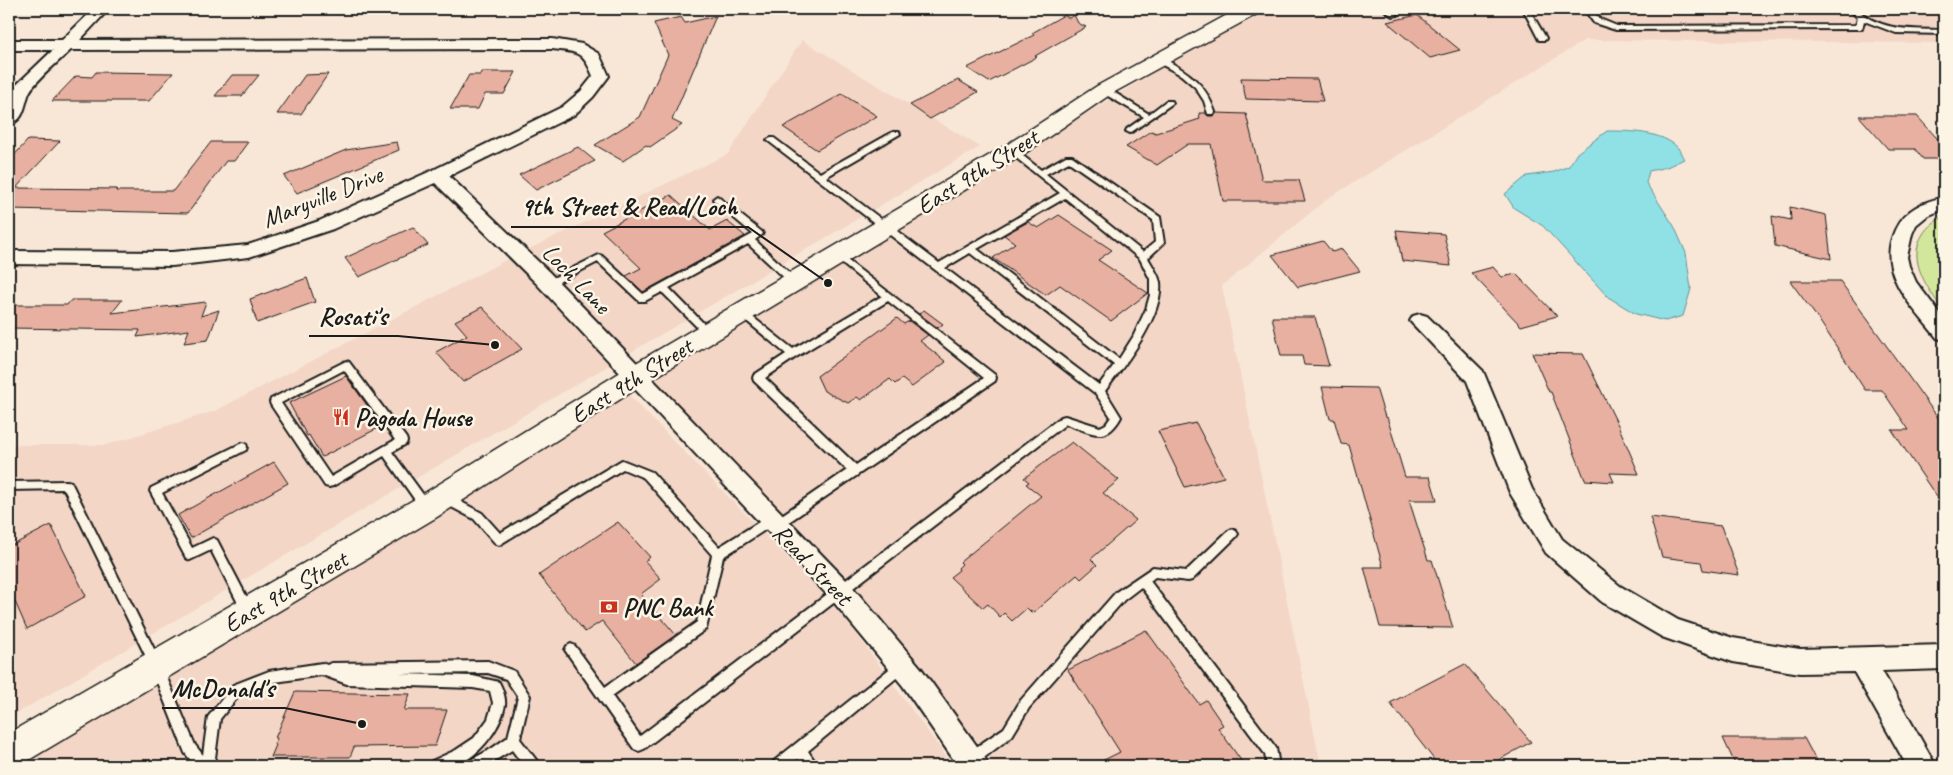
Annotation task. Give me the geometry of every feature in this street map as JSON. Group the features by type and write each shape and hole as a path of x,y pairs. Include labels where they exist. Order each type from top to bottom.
{"main road":[{"name":"East 9th Street","path":"9,752 435,503 634,377 1013,151 1104,90 1158,58 1249,10"}],"street":[{"path":"9,119 16,111 15,95 102,9"},
{"name":"Maryville Drive","path":"9,258 172,259 249,251 326,225 437,176 568,111 587,94 601,76 593,57 577,47 552,44 65,45"},
{"path":"9,45 65,45"},
{"name":"Loch Lane","path":"437,176 548,284 634,377"},
{"path":"1944,203 1930,206 1908,220 1901,235 1898,250 1899,265 1910,287 1944,333"},
{"path":"1420,321 1476,377 1522,493 1554,546 1611,594 1671,629 1733,650 1800,661 1944,657"},
{"name":"Read Street","path":"634,377 841,592 903,665 972,763"},
{"path":"1862,659 1922,766"}],"lane":[{"path":"1387,9 1394,15"},
{"path":"1526,9 1542,38"},
{"path":"1588,9 1597,21 1616,28 1859,27 1862,18"},
{"path":"1853,9 1862,18 1896,31 1944,32"},
{"path":"1158,58 1197,83 1208,99 1211,112"},
{"path":"1104,90 1149,117"},
{"path":"1130,132 1169,103"},
{"path":"820,177 896,134"},
{"path":"571,650 639,745 1065,420 1101,431 1110,427 1116,417 1100,391 771,140"},
{"path":"1013,151 1143,257 1155,282 1152,308 1132,348 1100,391"},
{"path":"1040,174 1070,158 1157,219 1160,243 1143,257"},
{"path":"939,267 1065,194"},
{"path":"548,284 599,258 642,299 759,234 717,199"},
{"path":"749,240 794,282"},
{"path":"970,249 1120,365"},
{"path":"603,695 702,625 718,554 774,522 855,471 990,378 838,256"},
{"path":"662,288 708,333"},
{"path":"855,471 758,378 793,354 887,297"},
{"path":"742,312 793,354"},
{"path":"346,365 402,441 386,451 329,483 275,402 346,365"},
{"path":"242,446 155,491 190,556 213,543 248,612"},
{"path":"386,451 435,503 478,516 498,540 622,464 648,475 718,554"},
{"path":"9,486 66,485 156,665 190,749 202,766"},
{"path":"972,763 1008,732 1025,704 1120,596 1153,572 1188,576 1232,534"},
{"path":"1142,580 1271,752 1273,766"},
{"path":"779,766 903,665"},
{"path":"208,766 214,717 237,688 269,677 322,669 488,667 510,675 524,696 513,741 496,754 474,766"},
{"path":"322,669 347,678 473,682 495,686 499,703 493,722 479,742 461,755 437,766"},
{"path":"513,741 532,766"},
{"path":"799,750 812,766"}],"shaded area":[{"path":"1272,9 1944,9 1944,43 1585,40 1327,199 1222,286 1321,766 994,766 985,751 827,559 652,377 1184,54"},
{"path":"802,40 980,147 9,718 9,445 106,445 215,411 508,259 728,154"},
{"path":"626,392 839,610 942,751 950,766 9,766"}],"green space":[{"path":"1944,217 1944,311 1921,274 1917,254 1918,244 1925,231"}],"water":[{"path":"1607,131 1644,133 1663,138 1678,148 1684,159 1667,167 1649,171 1646,183 1674,226 1686,253 1691,289 1683,316 1665,321 1636,314 1608,297 1543,226 1514,208 1505,194 1527,176 1554,172 1569,166 1577,153"}],"building":[{"path":"1064,15 1069,18 1074,15 1078,23 1086,27 1035,56 1037,57 989,82 967,68 1034,35 1032,33"},
{"path":"1417,15 1460,50 1430,58 1387,22"},
{"path":"716,16 672,120 682,125 650,147 646,145 623,161 595,145 640,117 668,55 654,23 681,17 685,23"},
{"path":"96,72 173,73 149,101 52,101 76,76 92,77"},
{"path":"481,72 516,72 504,94 485,94 478,109 450,109 469,75 480,75"},
{"path":"328,74 301,114 277,114 305,75"},
{"path":"232,75 259,75 242,96 215,96"},
{"path":"1241,78 1317,79 1323,101 1246,99"},
{"path":"958,80 978,92 930,119 910,105"},
{"path":"842,94 877,116 817,150 783,127"},
{"path":"1199,113 1206,113 1208,116 1214,116 1216,113 1246,114 1262,180 1299,180 1305,201 1223,201 1211,144 1188,144 1157,165 1126,147 1151,131 1156,133 1200,119"},
{"path":"1859,116 1917,116 1944,146 1944,159 1923,159 1915,149 1888,149"},
{"path":"28,140 60,141 16,188 117,189 116,191 173,191 211,142 248,142 234,161 226,161 188,213 9,209 9,161"},
{"path":"397,142 399,150 297,193 284,176 346,150"},
{"path":"578,147 595,161 536,190 519,175"},
{"path":"671,195 710,230 727,221 745,236 643,292 626,276 641,268 602,231"},
{"path":"1790,207 1826,215 1831,259 1775,246 1772,216 1791,220"},
{"path":"1059,215 1112,250 1098,260 1148,293 1111,321 1060,285 1046,295 993,258 1015,243 1004,235 1028,222 1038,228"},
{"path":"413,227 428,245 359,277 345,258"},
{"path":"1396,230 1444,234 1451,266 1402,261"},
{"path":"1323,241 1332,252 1342,249 1360,271 1298,287 1272,255"},
{"path":"1493,267 1502,277 1516,274 1557,316 1521,326 1471,273"},
{"path":"307,278 315,302 257,323 250,299"},
{"path":"1790,281 1840,281 1944,426 1944,508 1892,430 1909,430 1882,390 1865,390 1819,320"},
{"path":"71,300 122,300 112,313 206,302 201,316 219,310 208,340 184,343 189,330 137,337 140,330 9,328 9,305 67,305"},
{"path":"482,307 522,349 463,382 436,352 467,335 455,321"},
{"path":"924,310 943,324 938,328 919,314"},
{"path":"1272,317 1315,317 1329,366 1304,365 1302,356 1281,356"},
{"path":"897,318 904,324 909,321 928,335 920,341 946,362 912,387 902,379 895,384 890,379 861,400 857,397 848,403 824,391 817,376"},
{"path":"1532,353 1583,354 1618,425 1639,474 1610,473 1614,482 1585,480 1551,392 1549,392"},
{"name":"Pagoda House","path":"346,376 382,426 322,457 309,435 307,436 289,403"},
{"path":"1322,387 1376,388 1405,477 1430,477 1437,500 1409,500 1428,560 1432,560 1453,628 1380,627 1364,567 1383,567 1349,445 1341,444 1334,419 1330,419"},
{"path":"1196,423 1224,477 1185,487 1158,431"},
{"path":"1072,442 1119,480 1103,493 1136,520 1091,559 1097,565 1081,579 1077,575 1035,611 1031,612 1027,608 1012,621 1004,613 1000,617 988,604 983,608 950,577 959,570 958,568 962,564 960,562 1041,496 1026,484 1029,482 1024,478"},
{"path":"274,462 288,483 191,538 178,515"},
{"path":"1650,517 1721,526 1739,575 1703,570 1701,562 1662,557"},
{"name":"PNC Bank","path":"618,522 650,557 645,561 661,579 641,594 676,635 636,663 602,621 585,632 539,575"},
{"path":"51,525 86,596 27,629 9,588 9,547"},
{"path":"1146,630 1199,704 1206,700 1223,725 1218,728 1245,766 1092,766 1120,752 1068,670"},
{"path":"1465,664 1531,742 1488,766 1439,766 1390,703"},
{"path":"295,692 410,694 404,710 447,710 435,746 354,747 350,757 271,757 276,745 274,745 277,738 275,738"},
{"path":"1723,738 1804,738 1819,766 1736,766"}],"place":[{"name":"9th Street & Read/Loch","path":"828,283"},
{"name":"Rosati's","path":"495,345"},
{"name":"Pagoda House","path":"341,417"},
{"name":"PNC Bank","path":"609,607"},
{"name":"McDonald's","path":"362,724"}]}
